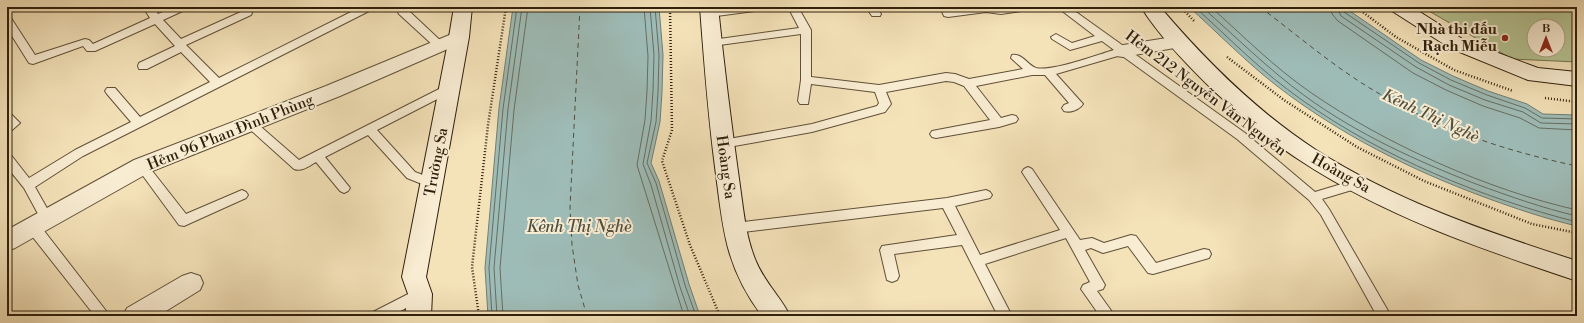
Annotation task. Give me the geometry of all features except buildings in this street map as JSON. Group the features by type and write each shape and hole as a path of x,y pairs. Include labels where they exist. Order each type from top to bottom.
{"street":[{"name":"Trường Sa","path":"418,316 420,294 414,277 459,37 463,7"},
{"name":"Hoàng Sa","path":"1150,7 1179,42 1223,88 1274,131 1312,158 1384,197 1447,225 1577,271"},
{"path":"1399,7 1457,44 1535,75 1577,79"},
{"name":"Hoàng Sa","path":"709,10 722,144 740,251 748,271 759,291 777,316"},
{"name":"Hẻm 96 Phan Đình Phùng","path":"7,241 142,166 333,91 459,37"},
{"path":"1124,51 1179,42"},
{"path":"136,316 191,283"}],"lane":[{"path":"148,7 181,46 218,84"},
{"path":"7,20 33,60 85,42 91,49 183,7"},
{"path":"411,7 403,12 439,45"},
{"path":"709,10 762,7"},
{"path":"793,7 806,30 806,80 804,101"},
{"path":"945,7 948,14 986,9 1002,11 1029,7"},
{"name":"Hẻm 212 Nguyễn Văn Nguyễn","path":"1064,7 1241,136 1312,197 1325,212 1384,316"},
{"path":"28,185 79,153 218,84 361,8"},
{"path":"143,66 247,13"},
{"path":"712,43 806,30"},
{"path":"1056,36 1070,47 1104,36"},
{"path":"7,40 18,37"},
{"path":"806,80 840,83 879,90 946,77 955,78 968,83 980,82 1032,71 1048,72 1124,51"},
{"path":"1016,58 1032,71"},
{"path":"1048,72 1077,104 1068,108"},
{"path":"968,83 999,123"},
{"path":"249,123 298,166 449,88"},
{"path":"722,144 812,128 881,108 885,104 879,90"},
{"path":"111,91 139,123"},
{"path":"7,116 14,123 7,128"},
{"path":"936,134 999,123 1012,119"},
{"path":"370,129 411,175 432,183"},
{"path":"318,157 344,188"},
{"path":"7,158 28,185 40,223 103,316"},
{"path":"142,166 184,221 242,195"},
{"path":"1028,172 1077,246 1098,285 1088,289 1108,316"},
{"path":"1312,197 1358,184"},
{"path":"735,228 947,203 986,195"},
{"path":"947,203 1005,316"},
{"path":"977,261 1069,232"},
{"path":"892,276 887,250 966,240"},
{"path":"1077,246 1092,243 1103,248 1131,240 1153,269 1204,254"},
{"path":"378,316 420,294"}],"path":[{"path":"479,316 472,267 488,125 506,7"},
{"path":"670,7 672,130 662,160 690,245 720,316"},
{"path":"1182,7 1196,23"},
{"path":"1225,55 1284,100 1370,154 1424,181 1532,224 1577,233"}],"green space":[{"name":"Nhà thi đấu Rạch Miễu","path":"1422,7 1577,7 1577,62 1512,59"}],"water":[{"name":"Kênh Thị Nghè","path":"513,7 659,7 663,55 662,92 660,122 651,163 659,181 689,284 700,316 488,316 485,268 499,108"},
{"name":"Kênh Thị Nghè","path":"1189,7 1344,7 1421,60 1453,76 1488,91 1527,104 1543,114 1577,115 1577,226 1518,209 1484,197 1403,163 1350,135 1325,120 1277,86"}],"ferry route":[{"path":"580,7 570,208 572,245 578,285 587,316"},
{"path":"1260,7 1358,81 1397,104 1421,116 1472,137 1524,153 1577,166"}],"place":[{"name":"Nhà thi đấu Rạch Miễu","path":"1505,38"}]}
